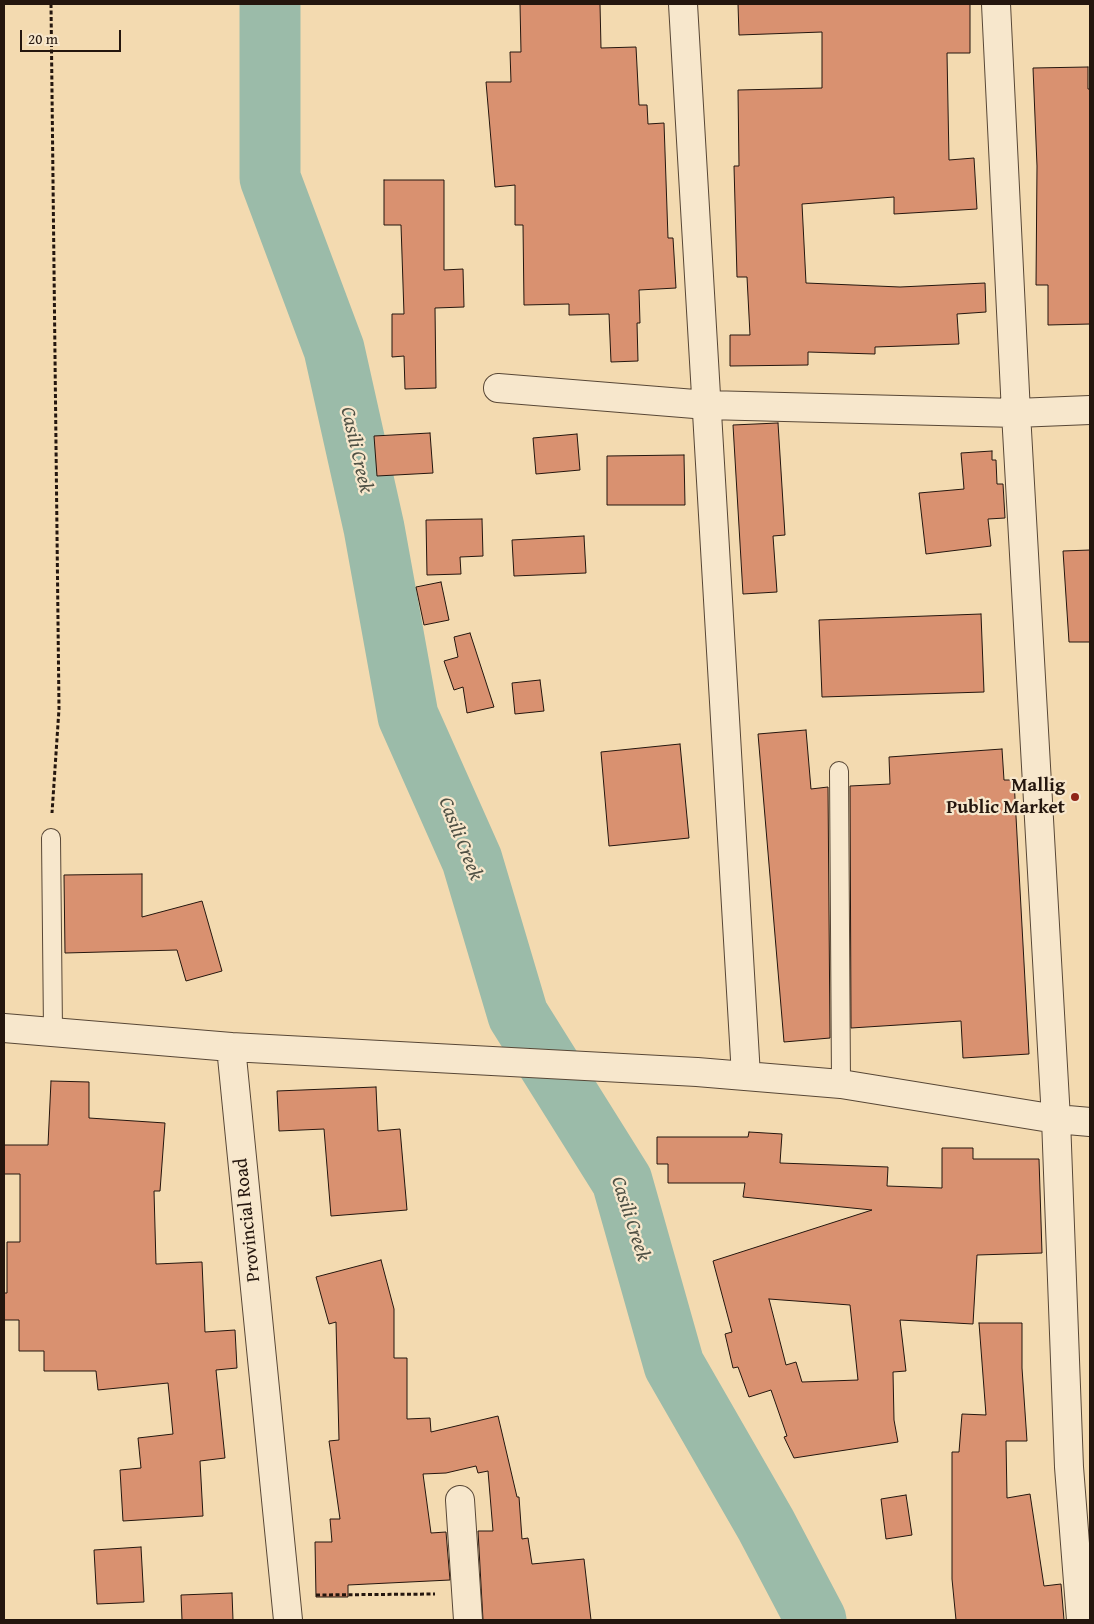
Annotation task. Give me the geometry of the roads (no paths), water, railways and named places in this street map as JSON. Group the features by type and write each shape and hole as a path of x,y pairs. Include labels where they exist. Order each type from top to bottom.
{"street":[{"path":"683,4 746,1076"},
{"path":"996,4 1016,413 1056,1119 1080,1467 1081,1620"},
{"path":"498,388 707,405 1016,413 1090,410"},
{"path":"4,1028 231,1047 697,1072 841,1084 1056,1119 1090,1122"},
{"name":"Provincial Road","path":"231,1047 286,1608"},
{"path":"460,1500 468,1620"}],"lane":[{"path":"839,771 841,1084"},
{"path":"51,838 53,1031"}],"waterway":[{"name":"Casili Creek","path":"270,4 270,178 334,349 374,528 408,716 472,860 518,1015 622,1181 674,1365 766,1525 816,1620"}],"place":[{"name":"Mallig Public Market","path":"1075,797"}]}
